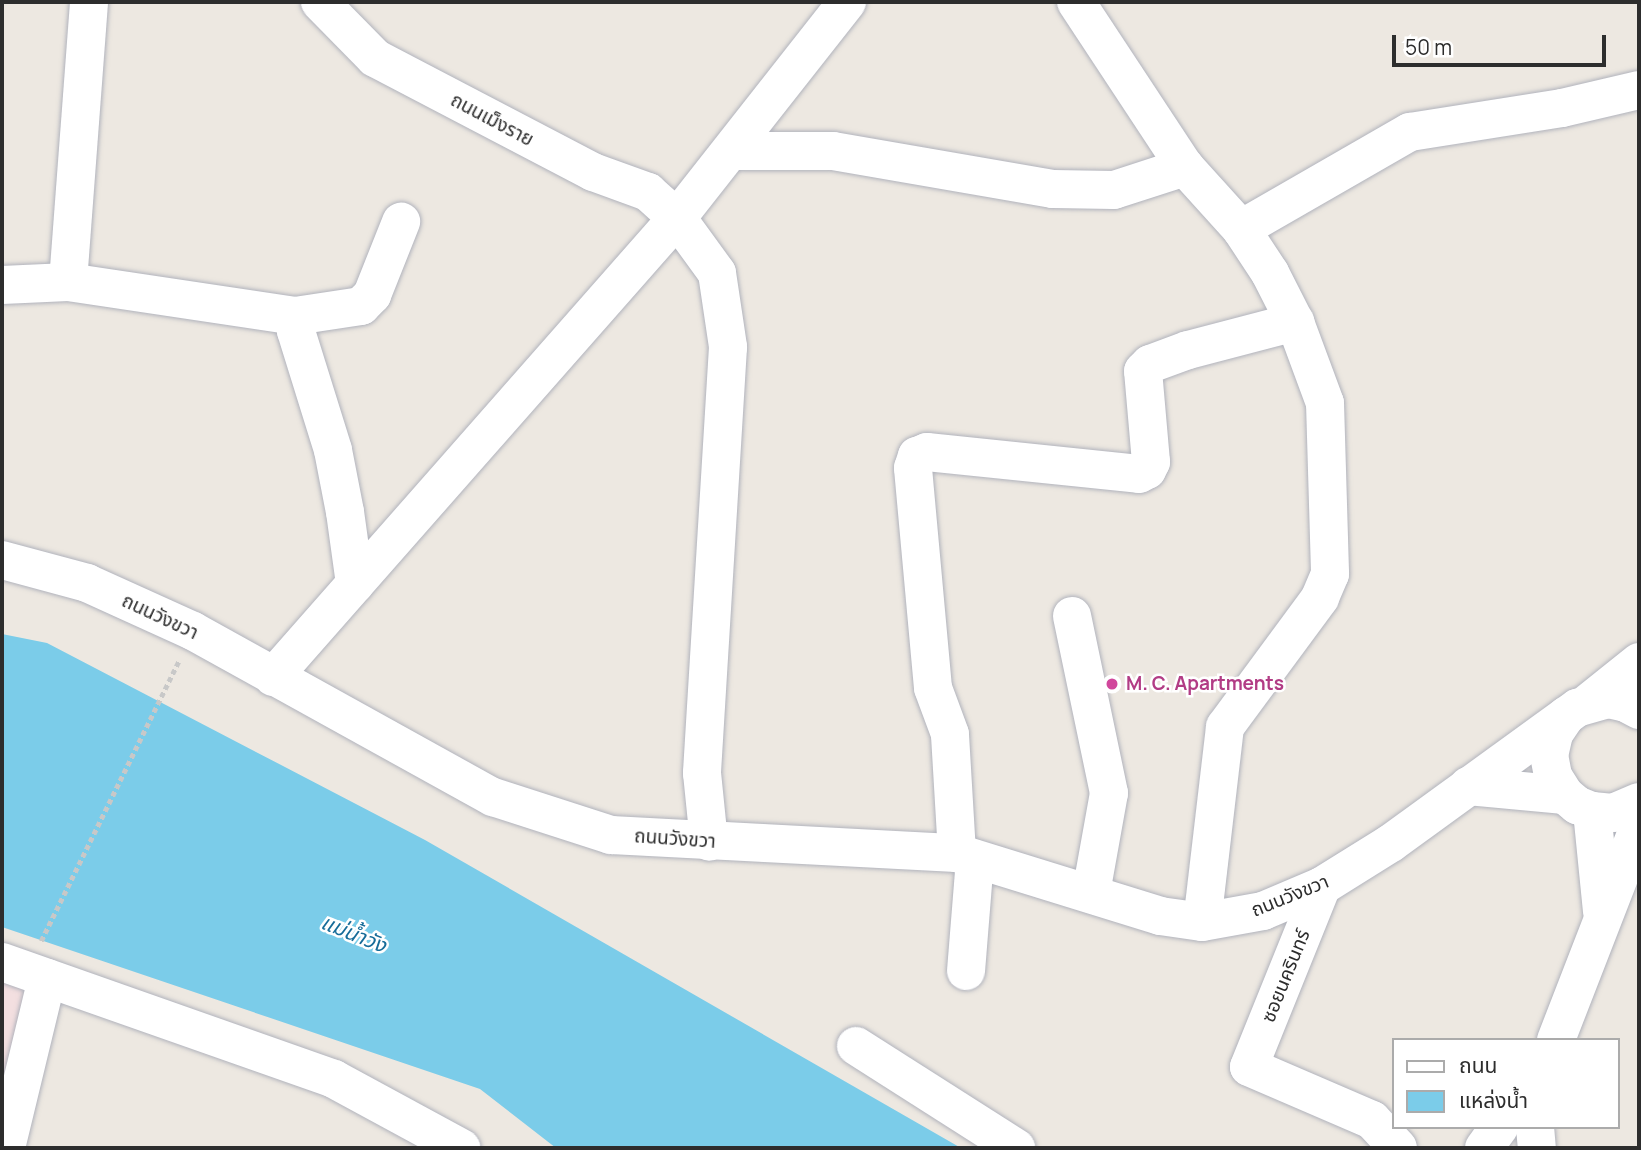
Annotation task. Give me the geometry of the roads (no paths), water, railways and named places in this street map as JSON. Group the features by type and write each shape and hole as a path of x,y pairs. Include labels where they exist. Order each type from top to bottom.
{"street":[{"path":"68,282 89,2"},
{"name":"ถนนเม็งราย","path":"320,2 374,58 593,172 649,192 677,218 717,273 728,347 702,773 709,842"},
{"path":"273,677 677,218 847,2"},
{"path":"1076,2 1185,167 1241,229 1270,273 1295,322 1325,403 1331,575 1320,598 1225,727 1202,922"},
{"path":"1241,229 1410,132 1562,108 1639,90"},
{"path":"732,151 833,151 1052,189 1114,190 1185,167"},
{"path":"2,285 68,282 295,316 361,306 372,295 401,222"},
{"path":"295,316 296,331 333,450 355,584"},
{"path":"966,971 966,856 950,734 933,688 913,468 917,456 927,452 1139,474 1147,470 1151,462 1143,371 1150,364 1188,350 1295,322"},
{"name":"ถนนวังขวา","path":"2,560 87,583 193,631 492,797 611,835 966,856 1160,916 1202,922 1263,911 1322,886 1383,847 1468,786"},
{"path":"1072,616 1109,793 1091,893"},
{"path":"1468,786 1578,709 1639,662"},
{"path":"1602,922 1578,803 1553,776 1549,755 1554,734 1578,709 1608,699 1626,703 1639,710"},
{"path":"1468,786 1578,803 1613,813 1639,802"},
{"path":"1557,1038 1639,826"},
{"name":"ซอยนครินทร์","path":"1322,886 1249,1067 1372,1120 1398,1148"},
{"path":"6,1148 25,970 334,1079 461,1148"},
{"path":"856,1046 1016,1148"},
{"path":"1484,1148 1498,1129"}],"water":[{"name":"แม่น้ำวัง","path":"2,634 47,643 425,840 961,1148 556,1148 480,1089 2,927"}],"place":[{"name":"M. C. Apartments","path":"1112,684"}]}
